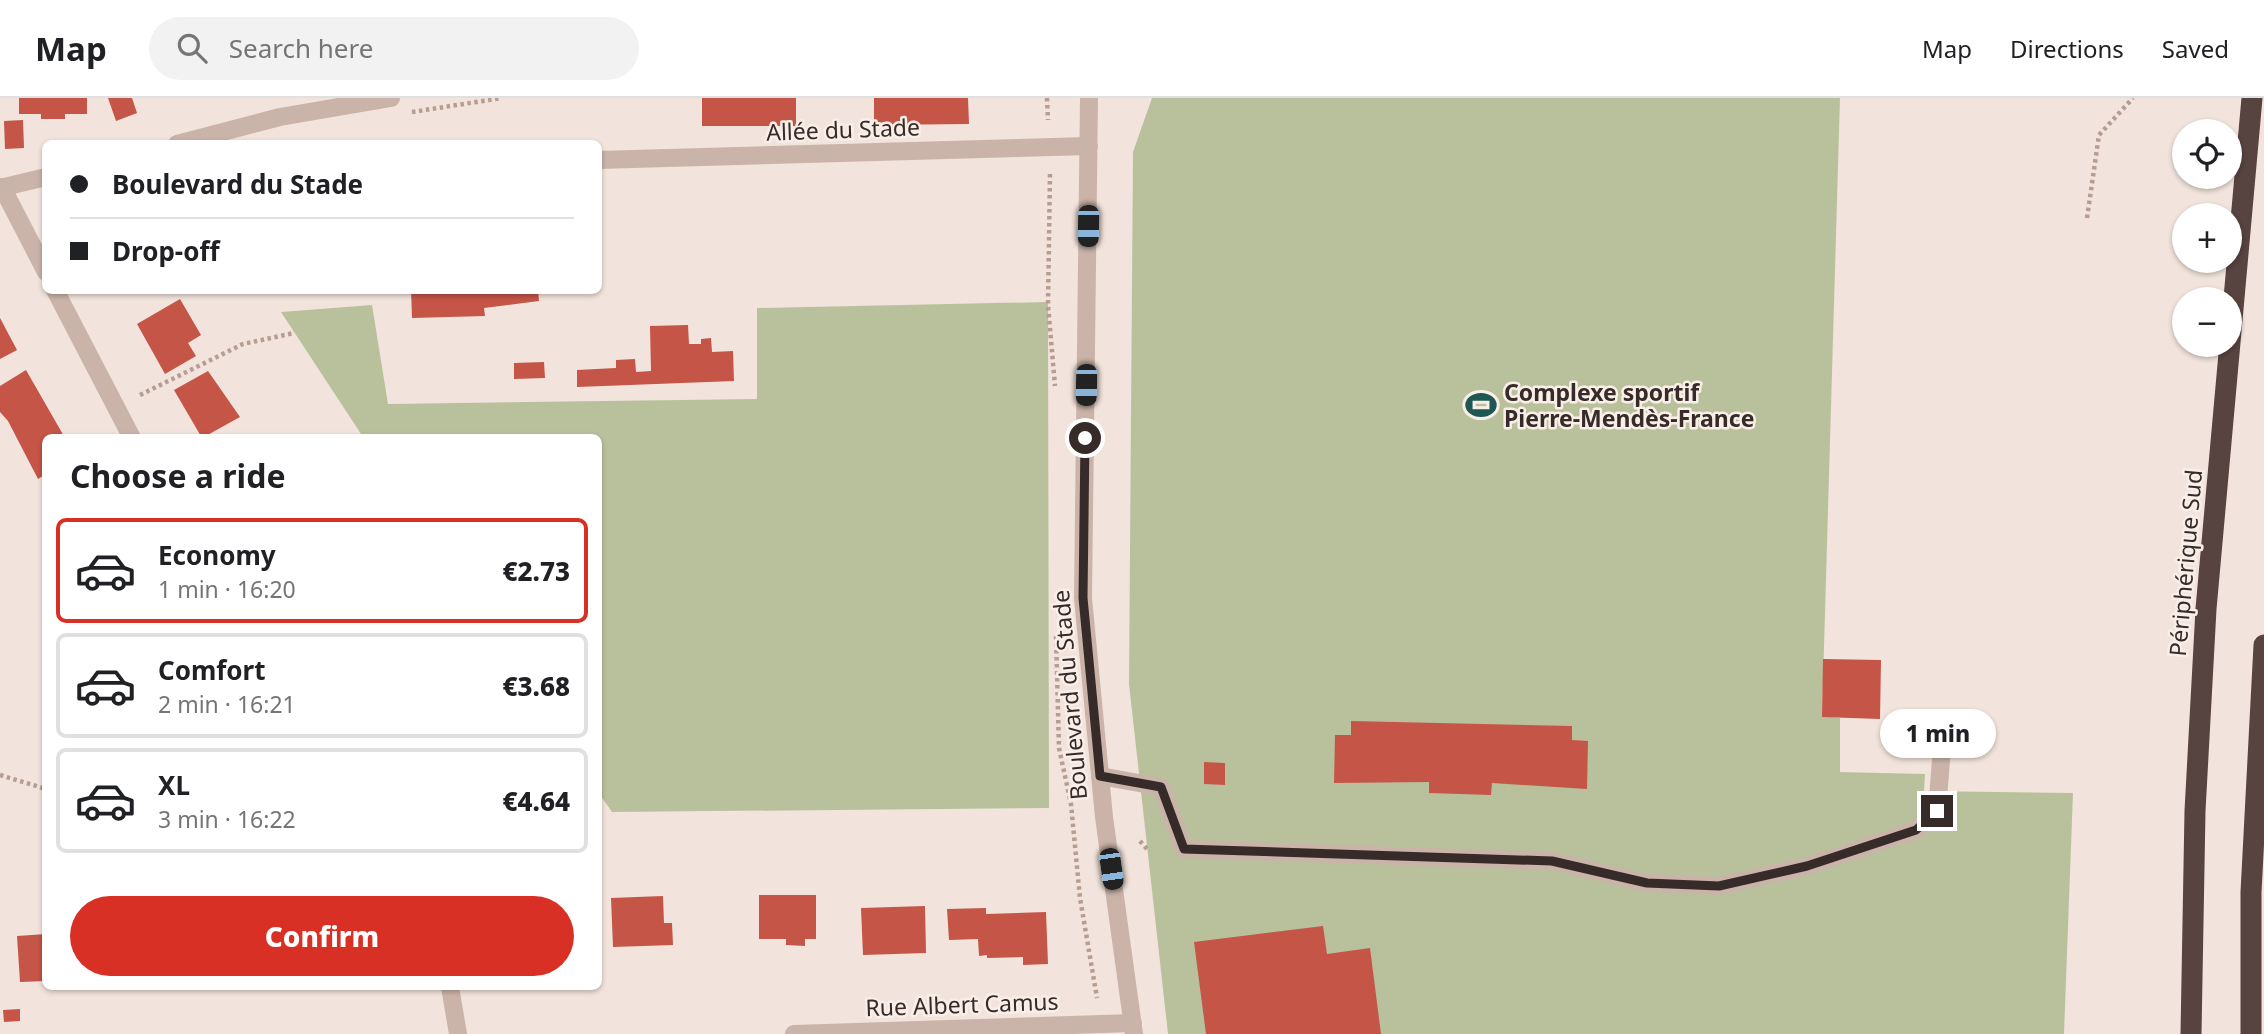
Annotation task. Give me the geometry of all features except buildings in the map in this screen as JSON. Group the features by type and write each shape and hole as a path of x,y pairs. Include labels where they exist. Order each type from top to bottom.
{"highway":[{"name":"Périphérique Sud","path":"2191,1034 2195,811 2206,609 2252,98"},
{"path":"2250,1034 2251,891 2264,645"}],"street":[{"path":"192,140 280,117 391,98"},
{"name":"Boulevard du Stade","path":"1089,98 1083,598 1100,776 1133,1029"},
{"name":"Allée du Stade","path":"602,160 1089,146"},
{"path":"42,178 1,188 42,265"},
{"path":"57,294 130,434"},
{"path":"1100,776 1161,787 1184,849 1552,861 1647,883 1719,886 1807,866 1916,830 1937,811 1942,747"},
{"path":"451,990 458,1034"},
{"name":"Rue Albert Camus","path":"794,1034 1100,1024 1133,1029"}],"path":[{"path":"1047,98 1050,147 1048,305 1055,400"},
{"path":"2087,218 2099,135 2133,98"},
{"path":"116,406 243,344 294,333"},
{"name":"Boulevard du Stade","path":"1056,622 1059,748 1071,804 1080,898 1100,1024"},
{"path":"0,775 42,788"},
{"path":"1140,841 1147,849"}],"green space":[{"name":"Complexe sportif Pierre-Mendès-France","path":"1152,98 1840,98 1822,716 1840,718 1840,772 1925,774 1924,791 2073,793 2064,1034 1168,1034 1129,684 1133,152"},
{"path":"1048,302 1049,808 612,812 602,798 602,434 361,434 281,312 372,305 388,404 757,399 757,308"}],"place":[{"name":"Complexe sportif Pierre-Mendès-France","path":"1481,405"}],"route":[{"path":"1085,438 1083,598 1100,776 1161,787 1184,849 1552,861 1647,883 1719,886 1807,866 1916,830 1937,811"}]}
